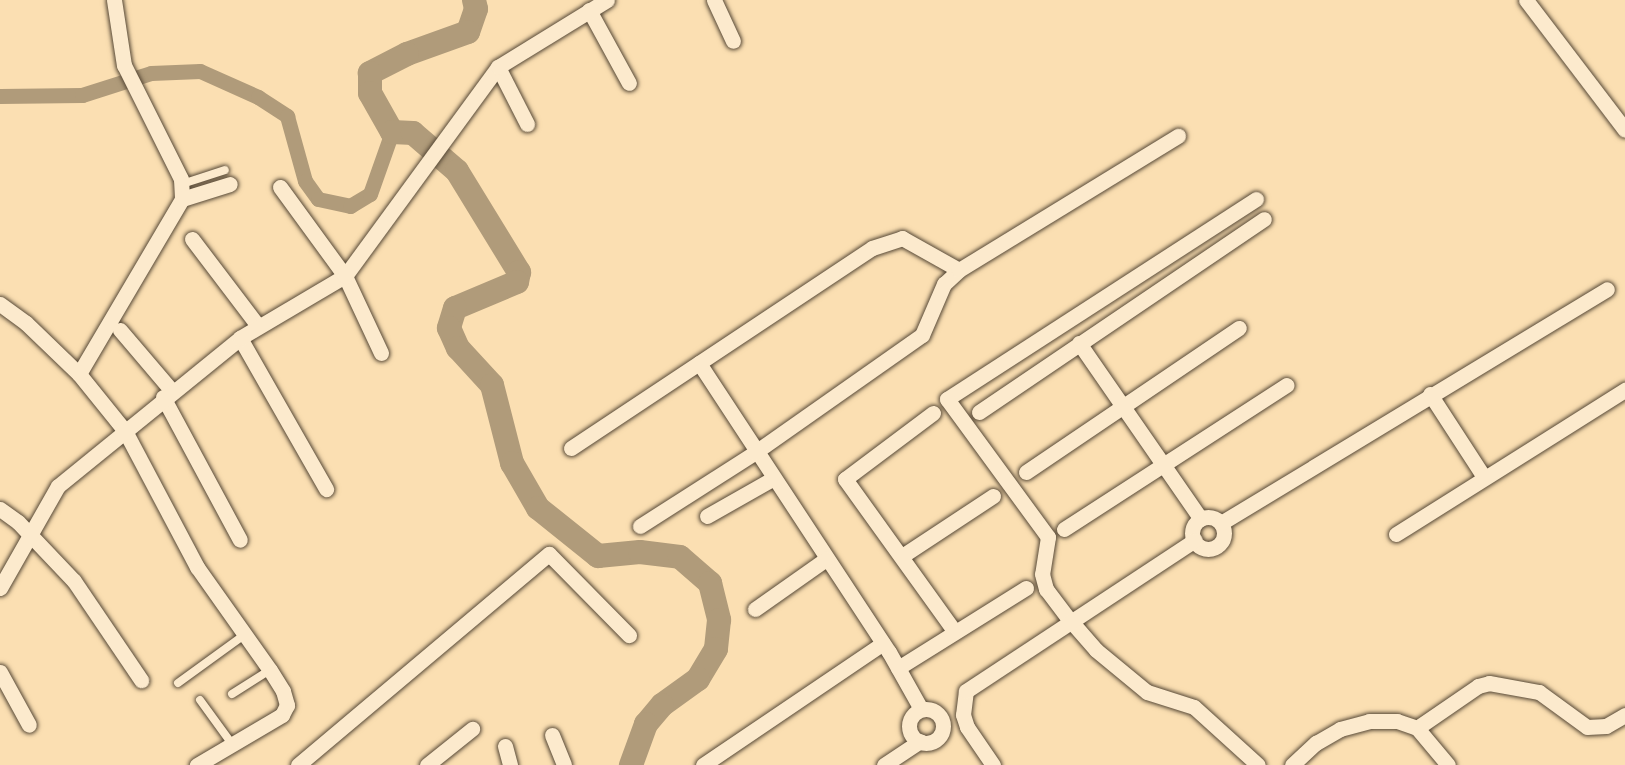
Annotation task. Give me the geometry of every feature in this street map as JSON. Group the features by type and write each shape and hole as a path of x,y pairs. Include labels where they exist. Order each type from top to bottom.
{"street":[{"path":"114,0 124,65 182,191"},
{"path":"0,588 58,486 168,394 240,338 345,276 498,67 607,0"},
{"path":"714,0 733,41"},
{"path":"1526,0 1625,130"},
{"path":"590,10 629,83"},
{"path":"498,67 527,124"},
{"path":"640,526 754,453 922,335 944,284 959,270 1178,136"},
{"path":"79,374 182,191 228,177"},
{"path":"280,187 345,276 381,353"},
{"path":"1256,199 947,399 1048,537 1042,574 1046,589 1069,619 1096,650 1147,692 1194,707 1258,765"},
{"path":"979,412 1264,219"},
{"path":"571,448 872,248 902,238 959,270"},
{"path":"192,239 258,326"},
{"path":"1221,523 1430,394 1607,289"},
{"path":"0,304 26,322 79,374 125,431 197,567 283,691 287,705 282,715 197,765"},
{"path":"1026,472 1239,328"},
{"path":"120,330 168,394 240,540"},
{"path":"240,338 326,489"},
{"path":"1079,343 1201,519"},
{"path":"699,363 754,453 883,643 921,709 937,713 943,728 933,741 920,741 884,765"},
{"path":"1064,529 1287,385"},
{"path":"1396,534 1625,390"},
{"path":"1430,394 1484,477"},
{"path":"933,413 845,479 955,632"},
{"path":"707,516 772,479"},
{"path":"902,556 993,496"},
{"path":"0,509 31,535 74,581 141,680"},
{"path":"1211,517 1221,523 1223,538 1216,546 1202,547 1195,540 1192,531 1201,519 1211,517"},
{"path":"993,765 967,727 963,715 966,691 1069,619 1195,540"},
{"path":"298,765 549,554 628,635"},
{"path":"755,609 826,559"},
{"path":"898,668 1026,588"},
{"path":"703,765 883,643"},
{"path":"0,672 30,725"},
{"path":"1417,728 1478,686 1489,683 1539,692 1587,727 1606,726 1625,715"},
{"path":"920,741 909,726 912,716 921,709"},
{"path":"1292,765 1316,743 1350,726 1369,721 1397,721 1417,728 1448,765"},
{"path":"427,765 472,729"},
{"path":"552,735 564,765"},
{"path":"505,746 510,765"}],"lane":[{"path":"178,683 243,636"},
{"path":"232,694 270,670"},
{"path":"200,700 232,744"}],"waterway":[{"path":"474,0 476,9 468,32 407,54 370,73 370,93 392,132 413,133 457,171 519,272 517,282 455,308 449,328 458,348 492,385 512,463 538,508 598,556 640,552 680,557 710,583 719,620 716,649 698,679 662,705 646,724 631,765"},
{"path":"0,96 82,95 151,73 200,71 258,97 287,116 305,181 318,199 350,206 370,194 392,132"}]}
